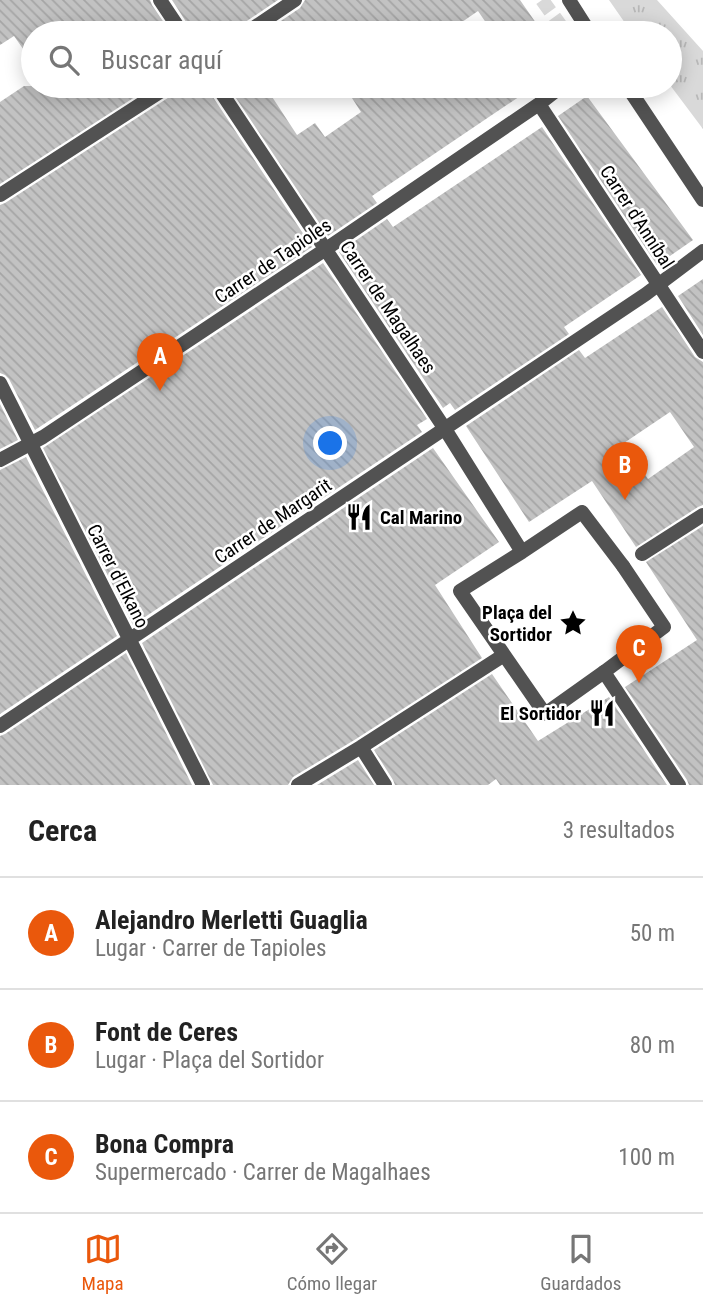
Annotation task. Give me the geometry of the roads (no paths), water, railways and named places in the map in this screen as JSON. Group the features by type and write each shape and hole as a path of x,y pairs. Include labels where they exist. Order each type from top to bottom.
{"street":[{"path":"160,0 174,21"},
{"path":"264,21 295,0"},
{"path":"569,0 582,21"},
{"path":"0,195 150,98"},
{"name":"Carrer de Magalhaes","path":"225,98 445,429 522,552"},
{"name":"Carrer de Tapioles","path":"0,460 31,445 547,98"},
{"path":"635,98 703,200"},
{"name":"Carrer d'Anníbal","path":"539,104 703,352"},
{"name":"Carrer de Margarit","path":"0,726 659,285 703,251"},
{"name":"Carrer d'Elkano","path":"0,383 203,785"},
{"path":"582,512 664,627 545,714 460,591 522,552 582,512"},
{"path":"642,554 703,515"},
{"path":"298,785 504,655"},
{"path":"604,672 679,785"},
{"path":"360,747 385,785"}],"tunnel":[{"path":"542,0 557,21"}],"place":[{"name":"Alejandro Merletti Guaglia","path":"160,391"},
{"name":"Font de Ceres","path":"625,500"},
{"name":"Cal Marino","path":"359,517"},
{"name":"Plaça del Sortidor","path":"573,623"},
{"name":"Bona Compra","path":"639,683"},
{"name":"El Sortidor","path":"602,713"}]}
